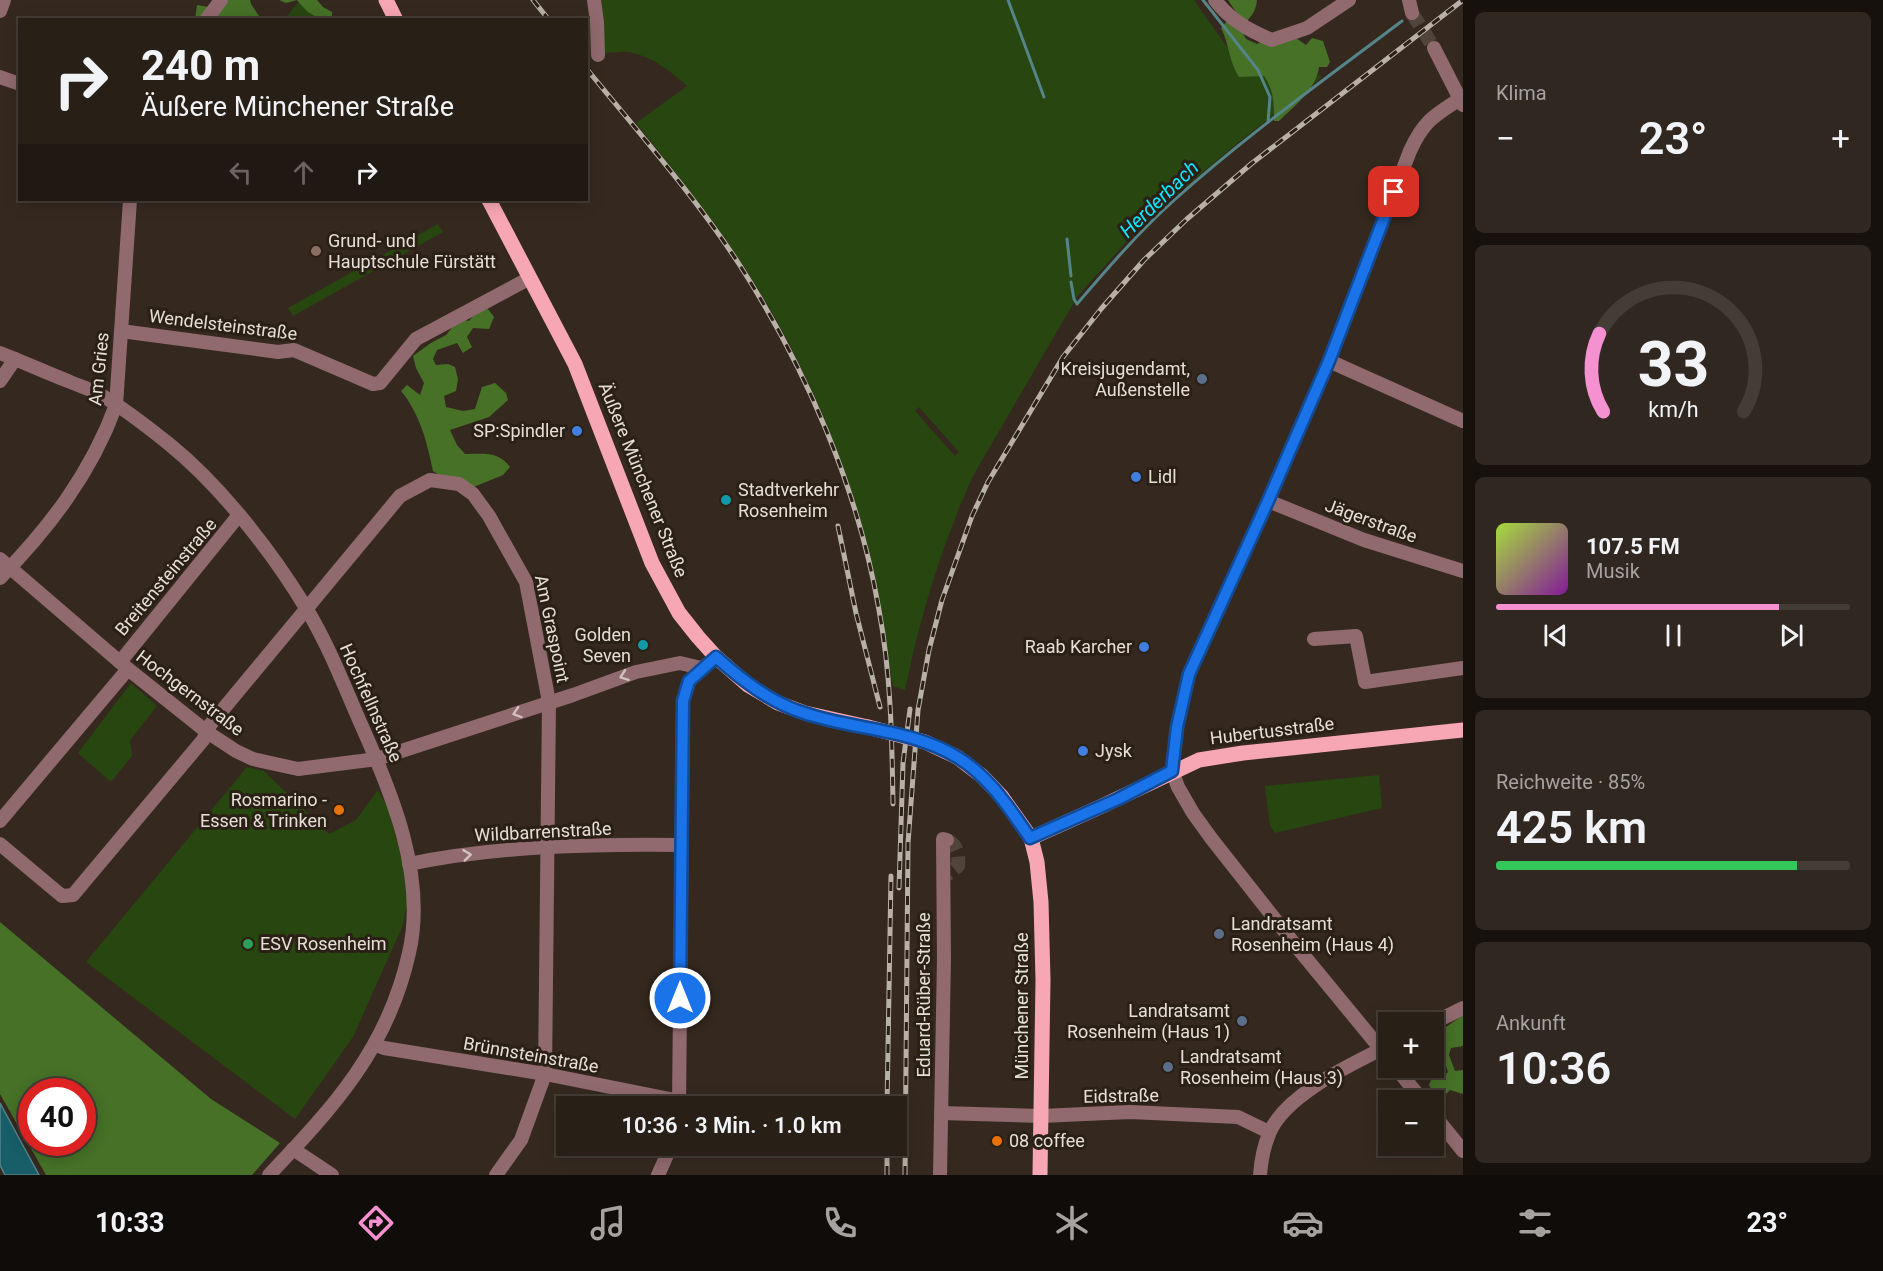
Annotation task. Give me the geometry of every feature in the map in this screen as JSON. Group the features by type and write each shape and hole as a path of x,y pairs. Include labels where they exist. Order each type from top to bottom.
{"main road":[{"path":"386,0 395,18"},
{"name":"Äußere Münchener Straße","path":"490,201 575,364 652,563 679,613 698,638 748,685 778,703 805,713 925,742 957,757 982,776 1002,797 1030,838"},
{"name":"Hubertusstraße","path":"1030,838 1199,760 1234,754 1463,730"},
{"name":"Münchener Straße","path":"1030,838 1037,862 1041,902 1043,981 1040,1175"}],"street":[{"path":"0,11 4,0"},
{"path":"208,18 221,0"},
{"path":"594,0 598,55"},
{"path":"1215,0 1222,10 1247,29 1272,40 1307,28 1344,4"},
{"path":"1378,1042 1296,946 1211,838 1193,813 1172,771 1177,727 1189,674 1329,361 1418,134 1432,117 1462,101 1434,48"},
{"path":"0,77 18,83"},
{"name":"Am Gries","path":"0,579 5,563 56,517 102,439 116,405 130,201"},
{"name":"Wendelsteinstraße","path":"121,331 278,352 294,350 373,384 380,383 416,339 530,278"},
{"name":"Hochfellnstraße","path":"0,353 102,395 171,445 203,474 239,515 306,608 329,651 389,788 409,864 414,913 410,951 399,990 376,1044 350,1085 269,1175"},
{"path":"0,381 15,359"},
{"path":"1329,361 1463,421"},
{"name":"Am Graspoint","path":"0,843 62,896 73,895 203,740 210,725 400,496 430,480 459,484 473,494 489,516 526,582 549,702 544,1074 521,1140 496,1175"},
{"name":"Jägerstraße","path":"1268,501 1364,540 1463,571"},
{"name":"Breitensteinstraße","path":"0,821 239,515"},
{"name":"Hochgernstraße","path":"5,563 124,665 207,732 253,759 298,769 377,759 636,672 680,663 701,669"},
{"path":"1314,639 1356,636 1365,681 1463,668"},
{"path":"679,1096 683,701 689,681 716,657"},
{"name":"Eduard-Rüber-Straße","path":"940,1175 945,876 943,840 947,840"},
{"name":"Wildbarrenstraße","path":"409,864 468,854 548,848 680,844"},
{"path":"1444,1018 1463,1008"},
{"name":"Brünnsteinstraße","path":"376,1044 384,1048 544,1074 643,1096"},
{"path":"1260,1175 1269,1132 1287,1108 1302,1093 1378,1055"},
{"path":"1404,1078 1414,1090"},
{"name":"Eidstraße","path":"1041,1116 1130,1112 1238,1117 1269,1132"},
{"path":"941,1113 1041,1116"},
{"path":"1444,1127 1463,1151"},
{"path":"294,1149 332,1175"},
{"path":"658,1175 667,1156"}],"green space":[{"path":"225,0 250,0 260,18 195,18 197,5 220,9"},
{"path":"279,0 297,0 286,3"},
{"path":"297,0 317,0 332,12 332,18 321,18 304,9"},
{"path":"300,0 303,0 316,18 286,18"},
{"path":"601,0 1194,0 1246,74 1299,44 1321,78 1240,141 1167,203 1126,242 1077,297 973,476 951,528 933,581 905,690 893,686 876,585 862,525 839,456 811,388 778,323 740,261 703,208 636,123 687,86 667,70 645,57 629,52 604,53 604,21","holes":["919,407 959,452 955,456 915,411"]},
{"path":"1228,0 1257,0 1254,12 1240,28 1246,39 1257,44 1264,40 1293,36 1306,45 1312,38 1323,41 1330,62 1327,67 1319,67 1309,90 1279,121 1274,121 1272,92 1264,76 1239,77 1233,64 1221,28 1227,21 1240,18"},
{"path":"438,224 443,232 293,316 288,308"},
{"path":"488,309 494,317 489,329 473,328 467,337 472,347 463,353 457,343 437,350 433,359 436,365 448,364 455,367 458,379 456,391 444,396 446,407 463,411 475,409 482,387 495,383 506,393 508,400 489,417 450,430 457,445 465,454 496,456 510,467 503,475 471,488 446,479 433,471 418,419 401,391 407,385 420,395 424,383 413,356 446,335 459,319 469,321 477,311"},
{"path":"131,683 157,706 130,740 132,756 111,782 78,753"},
{"name":"ESV Rosenheim","path":"247,767 264,771 329,834 356,820 378,790 388,808 410,890 403,925 353,1037 295,1119 86,962"},
{"path":"1379,775 1382,808 1275,833 1270,826 1265,786"},
{"path":"0,922 211,1099 280,1143 252,1175 46,1175 35,1156 96,1156 96,1078 18,1078 18,1126 0,1094"},
{"path":"1463,1015 1463,1046 1451,1048 1449,1055 1455,1071 1463,1070 1463,1094 1450,1090 1444,1096 1444,1090 1432,1090 1429,1085 1432,1078 1444,1078 1448,1072 1444,1059 1444,1028"}],"water":[{"path":"0,1103 18,1136 18,1156 29,1156 39,1175 5,1175 0,1165"}],"waterway":[{"path":"1008,0 1044,97"},
{"path":"1203,0 1258,70 1270,97 1268,122"},
{"name":"Herderbach","path":"1071,282 1077,304 1146,227 1171,203 1285,109 1402,21"},
{"path":"1067,239 1071,276"}],"tunnel":[{"path":"1412,13 1434,48"},
{"path":"947,840 956,848 958,855 958,866 947,875"}],"railway":[{"path":"533,0 547,18"},
{"path":"905,1175 908,843 918,710 929,650 942,600 972,516 988,482 1063,357 1144,260 1187,219 1251,164 1463,0"},
{"path":"588,70 722,238 786,345 826,430 858,519 879,610 888,682 893,804"},
{"path":"838,526 856,613 880,707"},
{"path":"899,888 903,763 910,709"},
{"path":"887,1096 891,876"},
{"path":"887,1156 887,1175"}],"place":[{"name":"Grund- und Hauptschule Fürstätt","path":"316,251"},
{"name":"Kreisjugendamt, Außenstelle","path":"1202,379"},
{"name":"SP:Spindler","path":"577,431"},
{"name":"Lidl","path":"1136,477"},
{"name":"Stadtverkehr Rosenheim","path":"726,500"},
{"name":"Golden Seven","path":"643,645"},
{"name":"Raab Karcher","path":"1144,647"},
{"name":"Jysk","path":"1083,751"},
{"name":"Rosmarino - Essen & Trinken","path":"339,810"},
{"name":"Landratsamt Rosenheim (Haus 4)","path":"1219,934"},
{"name":"ESV Rosenheim","path":"248,944"},
{"name":"Landratsamt Rosenheim (Haus 1)","path":"1242,1021"},
{"name":"Landratsamt Rosenheim (Haus 3)","path":"1168,1067"},
{"name":"08 coffee","path":"997,1141"}],"route":[{"path":"680,998 683,701 689,681 716,657 748,685 778,703 805,713 902,735 925,742 957,757 982,776 1002,797 1030,838 1136,791 1172,771 1177,727 1189,674 1329,361 1394,192"}]}
